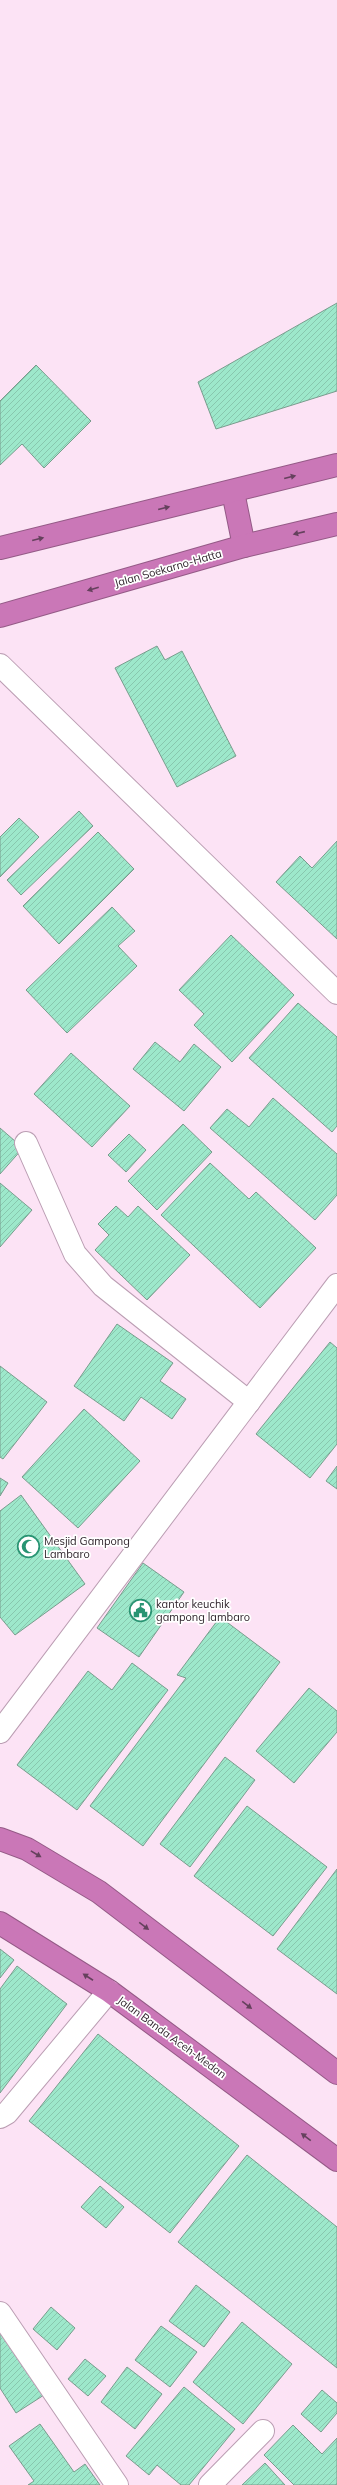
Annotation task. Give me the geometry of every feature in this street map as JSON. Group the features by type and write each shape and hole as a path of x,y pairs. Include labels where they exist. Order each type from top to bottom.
{"highway":[{"path":"0,548 233,492 337,465"},
{"path":"233,492 244,546"},
{"name":"Jalan Soekarno-Hatta","path":"0,616 244,546 337,524"},
{"path":"0,1839 27,1849 99,1892 337,2073"},
{"name":"Jalan Banda Aceh-Medan","path":"0,1923 109,1991 337,2160"}],"street":[{"path":"0,666 337,993"},
{"path":"26,1143 75,1254 103,1286 250,1402"},
{"path":"0,1732 337,1285"},
{"path":"0,2118 7,2113 109,1991"},
{"path":"0,2313 117,2485"},
{"path":"210,2485 263,2431"}],"building":[{"path":"337,303 337,391 216,429 198,382"},
{"path":"36,365 91,421 44,468 22,444 0,465 0,401"},
{"path":"157,646 165,660 182,651 236,756 177,787 115,668"},
{"path":"79,811 93,826 21,895 7,880"},
{"path":"19,818 39,837 0,877 0,837"},
{"path":"98,832 134,869 59,944 23,906"},
{"path":"337,841 337,939 276,882 300,856 312,868"},
{"path":"112,907 135,931 118,946 137,966 67,1033 26,990"},
{"path":"231,935 294,995 232,1062 194,1025 204,1014 179,990"},
{"path":"298,1003 337,1037 337,1126 332,1132 249,1058"},
{"path":"155,1042 180,1062 194,1044 221,1067 184,1111 133,1069"},
{"path":"71,1053 130,1106 92,1147 34,1094"},
{"path":"273,1098 337,1154 337,1195 315,1220 210,1128 227,1109 249,1127"},
{"path":"183,1124 212,1152 157,1210 128,1181"},
{"path":"0,1128 23,1148 0,1174"},
{"path":"129,1134 146,1150 126,1172 108,1155"},
{"path":"210,1163 249,1199 256,1192 316,1248 260,1308 161,1215"},
{"path":"0,1183 32,1210 0,1247"},
{"path":"116,1206 128,1217 138,1206 190,1255 147,1300 95,1250 109,1235 98,1224"},
{"path":"117,1324 173,1363 160,1381 186,1399 172,1419 141,1397 124,1421 74,1386"},
{"path":"330,1342 337,1348 337,1444 310,1478 256,1434"},
{"path":"0,1366 47,1402 3,1459 0,1457"},
{"path":"84,1409 140,1461 78,1528 22,1477"},
{"path":"337,1466 337,1489 326,1481"},
{"path":"0,1478 8,1483 0,1496"},
{"name":"Mesjid Gampong Lambaro","path":"21,1495 85,1584 15,1635 0,1617 0,1511"},
{"name":"kantor keuchik gampong lambaro","path":"143,1563 184,1592 139,1657 97,1628"},
{"path":"220,1617 280,1662 143,1846 90,1806 186,1678 177,1675"},
{"path":"132,1663 168,1690 77,1810 17,1765 88,1671 112,1690"},
{"path":"309,1688 337,1711 337,1732 294,1783 256,1751"},
{"path":"225,1757 255,1780 190,1867 160,1844"},
{"path":"247,1806 327,1867 273,1936 194,1876"},
{"path":"337,1869 337,1994 277,1949"},
{"path":"0,1949 14,1960 0,1978"},
{"path":"17,1966 67,2004 0,2093 0,1989"},
{"path":"98,2034 239,2146 170,2233 29,2121"},
{"path":"247,2155 337,2227 337,2368 178,2242"},
{"path":"100,2186 124,2207 106,2228 81,2207"},
{"path":"196,2285 230,2312 204,2347 169,2321"},
{"path":"51,2307 75,2328 57,2350 33,2329"},
{"path":"242,2322 292,2364 243,2424 193,2382"},
{"path":"0,2326 44,2395 16,2413 0,2388"},
{"path":"161,2326 197,2352 170,2387 135,2360"},
{"path":"85,2359 106,2376 88,2396 68,2379"},
{"path":"127,2367 162,2394 135,2429 101,2402"},
{"path":"184,2387 235,2429 189,2485 181,2485 157,2465 149,2475 126,2456"},
{"path":"322,2390 337,2403 337,2413 321,2432 301,2414"},
{"path":"40,2424 74,2472 85,2464 100,2485 28,2485 34,2481 9,2446"},
{"path":"293,2425 322,2454 337,2438 337,2485 294,2485 264,2455"},
{"path":"265,2463 285,2485 242,2485"}],"place":[{"name":"Mesjid Gampong Lambaro","path":"29,1547"},
{"name":"kantor keuchik gampong lambaro","path":"141,1610"}]}
